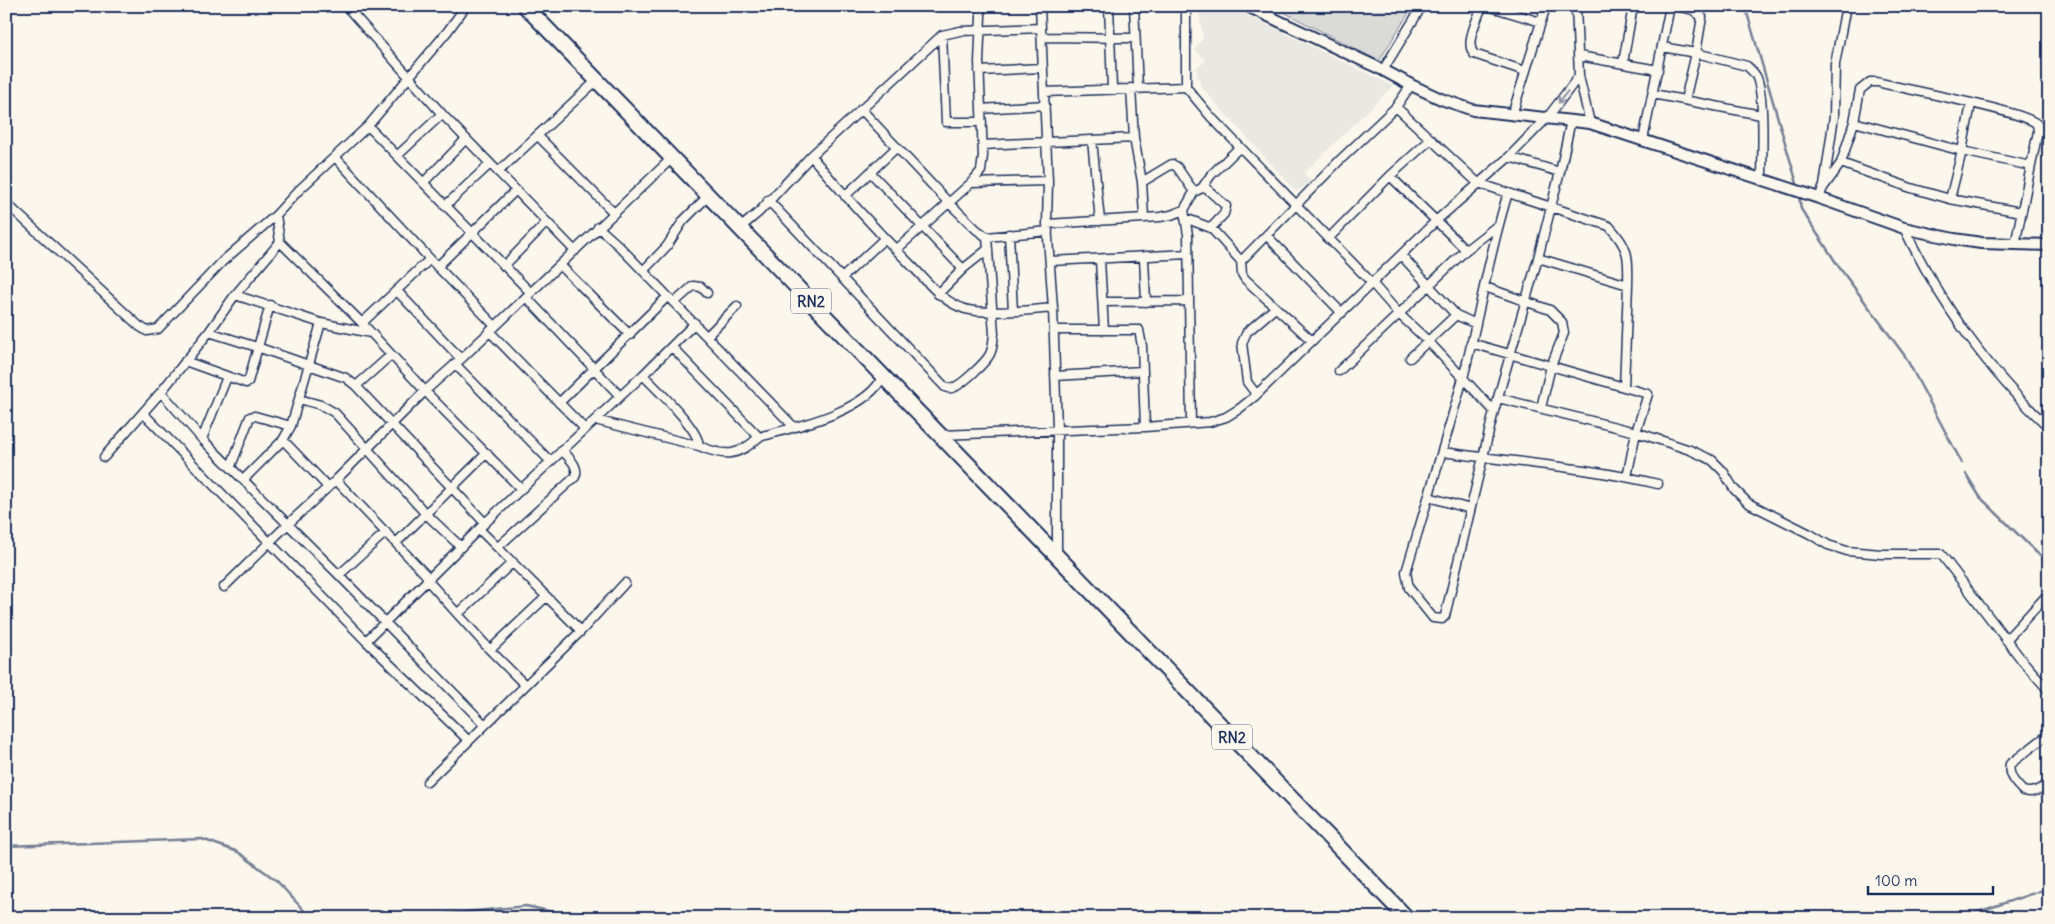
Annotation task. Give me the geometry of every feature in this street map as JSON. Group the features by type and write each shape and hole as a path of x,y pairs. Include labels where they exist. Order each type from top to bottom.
{"highway":[{"name":"RN2","path":"525,6 1407,918"}],"street":[{"path":"346,6 442,114 575,251"},
{"path":"6,203 139,326 147,331 158,329 224,261 276,215 299,190 336,158 368,126 447,32 466,6"},
{"path":"896,250 971,183 981,171 983,145 979,71 980,6"},
{"path":"1040,6 1048,182 1047,228 1054,330 1058,556"},
{"path":"1109,6 1112,88"},
{"path":"1134,6 1136,38 1134,138 1142,182 1144,217"},
{"path":"1186,6 1186,87 1211,117 1399,314 1428,341 1494,410"},
{"path":"1248,6 1441,99 1473,110 1571,120 1590,124 1819,198 1904,228 1954,240 2049,246"},
{"path":"1383,70 1422,6"},
{"path":"1482,6 1470,43 1470,50 1474,54 1525,71"},
{"path":"1488,6 1541,22"},
{"path":"1512,115 1546,6"},
{"path":"1576,6 1579,76 1590,124"},
{"path":"1623,63 1633,6"},
{"path":"1642,140 1670,6"},
{"path":"1675,6 1693,10 1702,17 1685,100"},
{"path":"1819,198 1823,188 1834,116 1835,64 1846,6"},
{"path":"740,228 759,212 768,200 811,156 942,35 960,31 1041,28"},
{"path":"942,35 946,122 982,122"},
{"path":"1042,36 1136,38"},
{"path":"1662,47 1696,53 1747,66 1752,70 1757,79 1761,96 1762,181"},
{"path":"1579,56 1658,70"},
{"path":"979,71 1043,68"},
{"path":"940,435 1145,427 1210,422 1226,417 1239,409 1256,394 1437,220 1509,157 1547,118 1579,76"},
{"path":"498,172 596,81"},
{"path":"1823,188 1841,163 1854,122 1860,90 1870,82 1877,82 2026,118 2037,124 2038,131 2020,212 2015,245"},
{"path":"1241,261 1340,160 1396,107 1411,85"},
{"path":"1044,92 1112,88 1186,87"},
{"path":"1653,94 1761,115"},
{"path":"1950,199 1971,104"},
{"path":"981,109 1045,105"},
{"path":"1396,107 1478,184 1609,226 1623,243 1628,253 1624,387"},
{"path":"861,109 948,202 987,237 1100,221 1184,214 1211,228 1241,261 1242,274 1245,279 1312,341"},
{"path":"397,156 442,114"},
{"path":"1508,193 1498,225 1463,378 1406,572 1409,588 1433,618 1438,620 1445,616 1494,410 1538,258 1571,120"},
{"path":"1854,122 1962,151 2031,166"},
{"path":"368,126 504,266 620,396"},
{"path":"538,136 614,212"},
{"path":"983,145 1134,138"},
{"path":"424,182 466,139"},
{"path":"1328,239 1390,176 1431,139"},
{"path":"1092,140 1100,221"},
{"path":"845,196 897,147"},
{"path":"1191,423 1188,254 1184,214 1194,192 1202,188 1211,175 1240,147"},
{"path":"811,156 845,196 896,250 938,294 951,304 974,311 1053,308"},
{"path":"1509,157 1560,172"},
{"path":"336,158 438,266 559,403 585,429"},
{"path":"224,587 336,480 425,391 529,295 672,158"},
{"path":"1841,163 1911,188 1950,199 2020,212"},
{"path":"445,206 490,164"},
{"path":"1142,182 1172,164 1194,192"},
{"path":"870,172 963,269"},
{"path":"1390,176 1466,250"},
{"path":"971,183 1048,182"},
{"path":"1202,188 1207,189 1226,206 1224,214 1211,228"},
{"path":"438,266 515,191"},
{"path":"643,271 667,246 683,221 708,196"},
{"path":"768,200 947,388 955,387 990,353 994,334 987,237"},
{"path":"276,215 280,242 362,323 425,391 521,489"},
{"path":"504,266 547,222"},
{"path":"1339,371 1466,250 1498,225"},
{"path":"598,227 708,336 794,427"},
{"path":"1904,228 1927,273 1957,320 2003,381 2027,408 2049,427"},
{"path":"1009,234 1013,311"},
{"path":"1267,236 1342,313"},
{"path":"842,278 885,238"},
{"path":"104,457 161,392 209,332 235,295 280,242"},
{"path":"938,294 963,269 988,249"},
{"path":"1050,262 1188,254"},
{"path":"1401,255 1456,315 1476,324"},
{"path":"1144,258 1146,302"},
{"path":"1538,258 1628,285"},
{"path":"362,323 430,259"},
{"path":"1100,260 1104,330"},
{"path":"560,265 630,335"},
{"path":"674,303 693,286 701,287 707,293"},
{"path":"1485,287 1550,310 1562,322 1564,333 1550,366 1540,408"},
{"path":"397,291 550,461"},
{"path":"235,295 321,324 371,333"},
{"path":"559,403 630,335 667,296"},
{"path":"1103,302 1189,301"},
{"path":"185,361 227,377 248,382 270,306"},
{"path":"708,336 737,306"},
{"path":"1256,394 1247,382 1242,343 1247,332 1275,308"},
{"path":"1410,358 1456,315"},
{"path":"366,641 485,523 643,376 695,323"},
{"path":"244,479 283,440 290,426 321,324"},
{"path":"1054,330 1139,330 1142,346 1145,427"},
{"path":"209,332 346,378 356,386 485,523"},
{"path":"1471,343 1648,394 1636,432 1627,477"},
{"path":"672,347 759,437"},
{"path":"356,386 391,355"},
{"path":"1055,376 1142,372"},
{"path":"643,376 679,413 696,435 699,446"},
{"path":"595,420 724,454 748,448 759,437 852,407 880,383 883,376"},
{"path":"202,439 227,377"},
{"path":"161,392 202,439 340,575 485,724"},
{"path":"1498,398 1636,432 1690,450 1712,460 1723,471 1734,490 1748,503 1828,545 1847,551 1872,553 1941,554 2006,640 2049,691"},
{"path":"299,399 329,408 425,514 461,547"},
{"path":"143,413 366,641 469,741"},
{"path":"231,466 250,418 254,416 290,426"},
{"path":"283,440 328,487"},
{"path":"498,547 575,478 578,472 562,450"},
{"path":"1442,452 1627,477 1658,484"},
{"path":"396,543 487,453"},
{"path":"336,480 426,575 428,581 490,650 526,685"},
{"path":"1429,497 1470,509"},
{"path":"479,529 581,631"},
{"path":"340,575 386,532"},
{"path":"458,614 513,562"},
{"path":"428,782 581,631 625,582"},
{"path":"2006,640 2049,593"},
{"path":"490,650 546,597"},
{"path":"2049,734 2010,764 2009,773 2023,792 2036,792 2049,784"}],"shaded area":[{"path":"1198,6 1229,6 1393,86 1304,173 1312,183 1296,191 1201,87 1196,68 1206,61 1195,49 1203,38"},
{"path":"1272,6 1413,6 1379,61"}],"waterway":[{"path":"1745,6 1798,187"},
{"path":"1799,195 1801,209 1839,267 1905,356 1962,463"},
{"path":"1966,474 1980,497 2037,553 2049,561"},
{"path":"6,846 202,839 238,852 277,881 307,914 325,918"},
{"path":"1960,918 2049,888"},
{"path":"408,918 526,906 580,918"}]}
